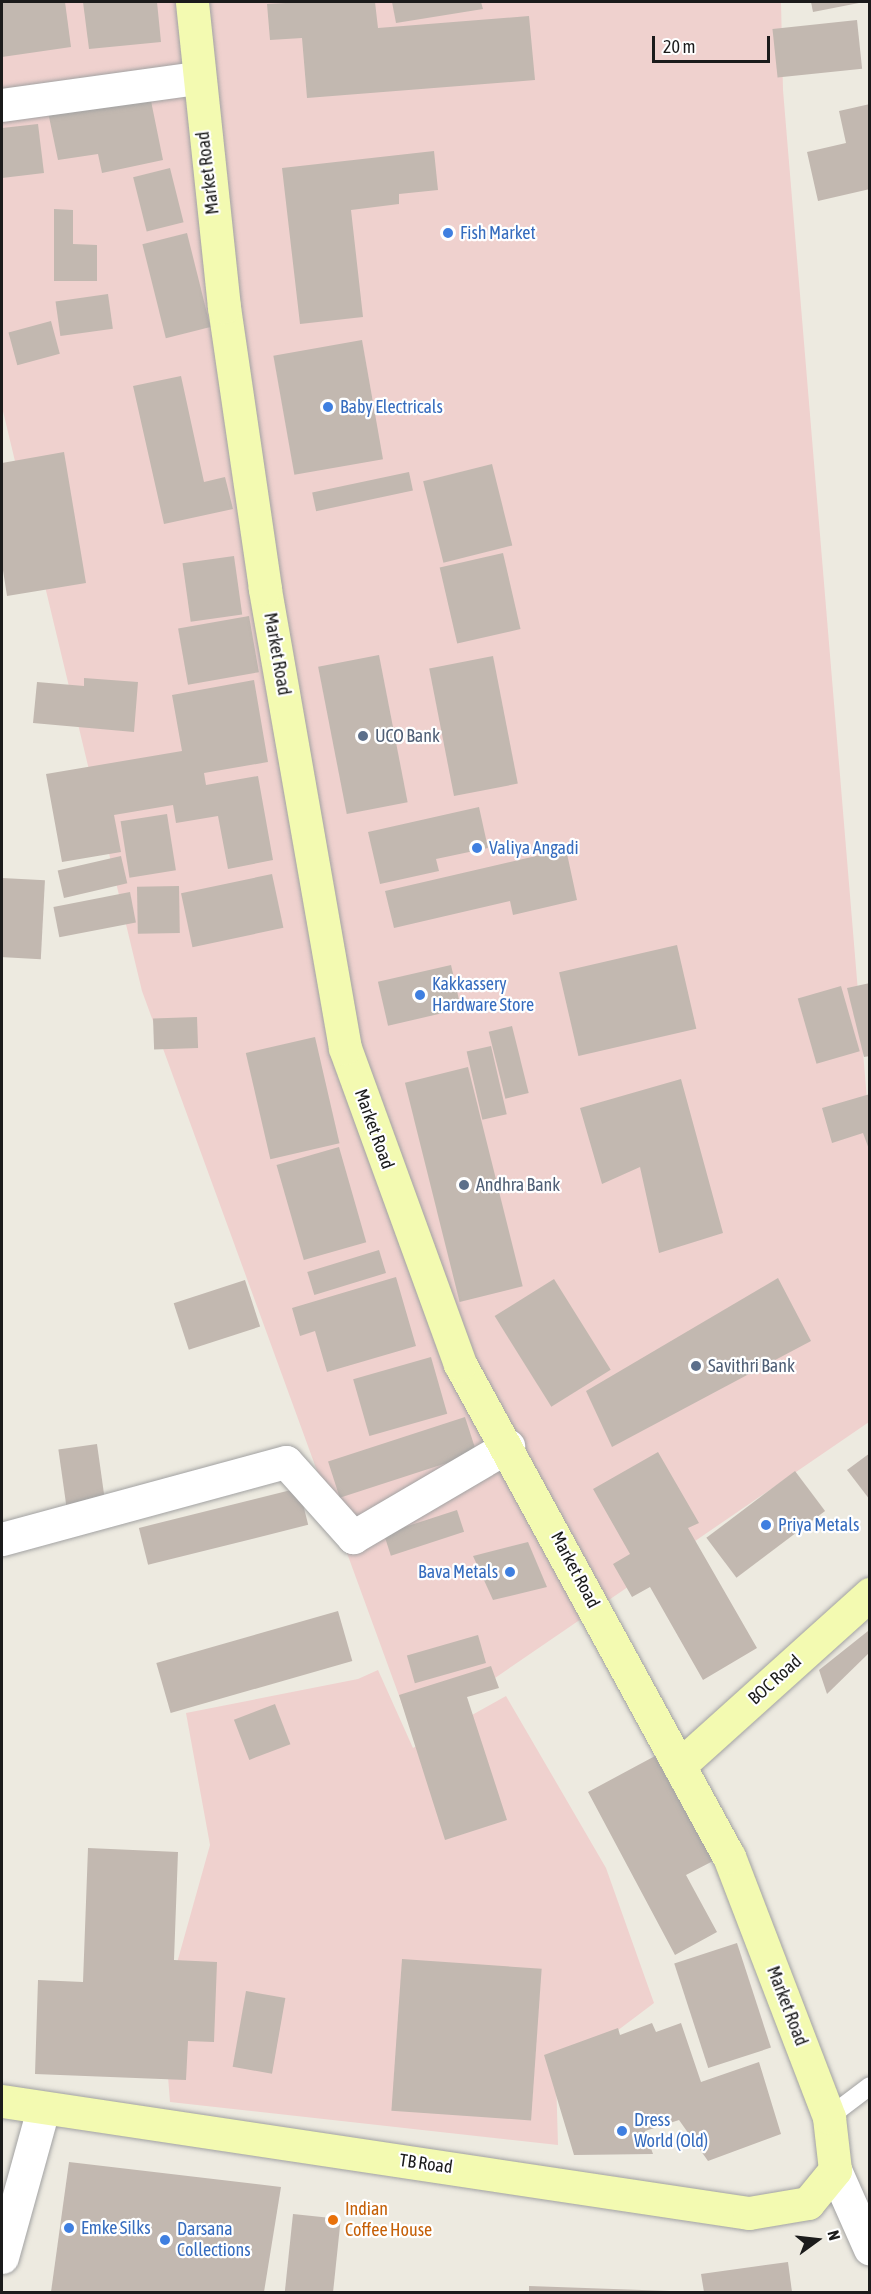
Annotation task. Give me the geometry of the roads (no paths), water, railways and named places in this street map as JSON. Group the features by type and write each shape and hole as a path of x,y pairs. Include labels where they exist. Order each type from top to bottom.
{"main road":[{"name":"Market Road","path":"192,2 197,78 224,307 263,576 345,1048 460,1364 508,1446 729,1857 830,2117 835,2170"},
{"name":"BOC Road","path":"680,1765 870,1594"},
{"name":"TB Road","path":"2,2101 43,2109 748,2213 808,2203 835,2170"}],"street":[{"path":"2,105 197,78"},
{"path":"2,1539 286,1462 353,1536 508,1446"},
{"path":"2,2257 43,2109"},
{"path":"835,2170 870,2249"}],"lane":[{"path":"830,2117 870,2086"}],"place":[{"name":"Fish Market","path":"448,233"},
{"name":"Baby Electricals","path":"328,407"},
{"name":"UCO Bank","path":"363,736"},
{"name":"Valiya Angadi","path":"477,848"},
{"name":"Kakkassery Hardware Store","path":"420,995"},
{"name":"Andhra Bank","path":"464,1185"},
{"name":"Savithri Bank","path":"696,1366"},
{"name":"Priya Metals","path":"766,1525"},
{"name":"Bava Metals","path":"510,1572"},
{"name":"Dress World (Old)","path":"622,2131"},
{"name":"Indian Coffee House","path":"333,2220"},
{"name":"Emke Silks","path":"69,2228"},
{"name":"Darsana Collections","path":"165,2240"}]}
